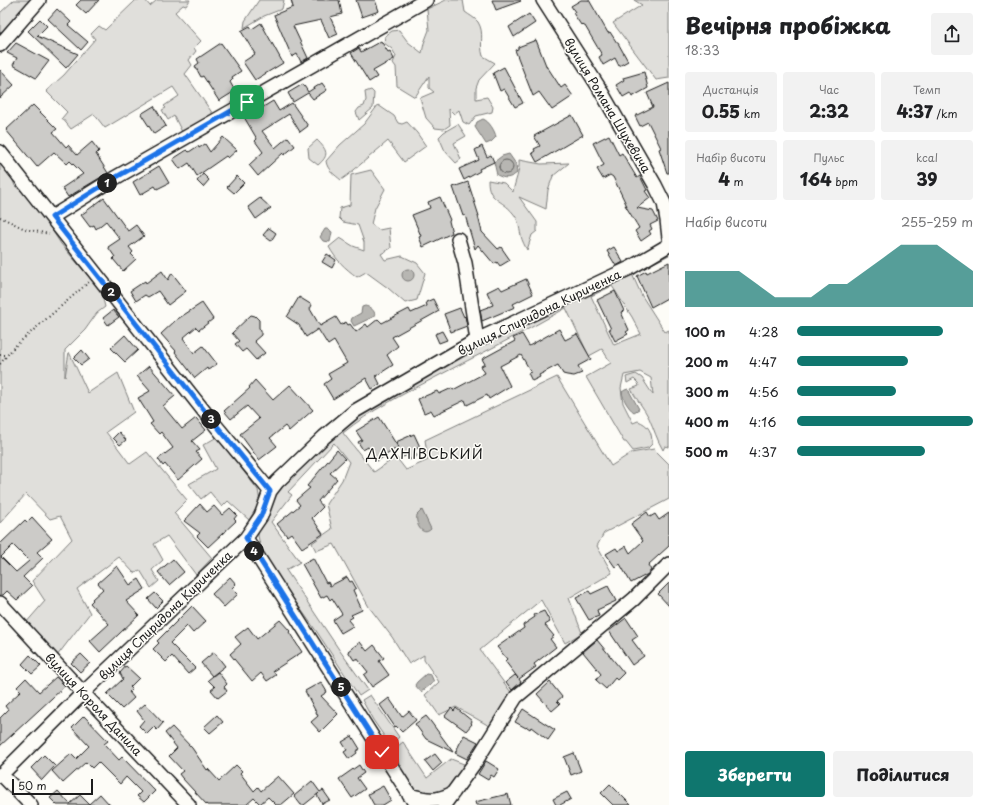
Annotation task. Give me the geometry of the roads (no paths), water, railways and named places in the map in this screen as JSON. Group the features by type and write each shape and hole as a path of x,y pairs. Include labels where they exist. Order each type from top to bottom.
{"street":[{"path":"0,45 39,0"},
{"path":"52,217 120,175 426,0"},
{"name":"вулиця Романа Шухевича","path":"543,0 598,86 655,185 666,200 669,238"},
{"path":"0,152 270,491"},
{"path":"458,238 465,263 477,340"},
{"name":"вулиця Спиридона Кириченка","path":"1,775 83,693 246,538 261,516 270,491 277,482 324,437 354,411 477,340 630,268 669,245"},
{"path":"246,538 412,800 434,800 443,798 454,792"},
{"path":"444,805 476,761 516,697 640,594 669,564"},
{"name":"вулиця Короля Данила","path":"0,603 83,693 190,805"},
{"path":"1,775 31,805"}],"water":[{"path":"483,119 491,126 496,137 491,142 486,144 475,127 477,122"},
{"path":"509,154 516,164 517,173 507,178 497,175 494,162 502,156"},
{"path":"325,229 332,232 330,242 323,241 320,237"},
{"path":"406,269 410,269 414,275 410,281 406,281 402,277 402,273"},
{"path":"365,306 372,309 375,316 354,326 351,321 352,318 361,313 362,307"},
{"path":"628,389 639,409 634,412 628,406 622,392"},
{"path":"422,510 431,529 425,532 422,531 417,522 417,515"},
{"path":"426,674 431,675 434,682 421,692 415,685"}],"district":[{"name":"ДАХНІВСЬКИЙ","path":"425,453"}]}
